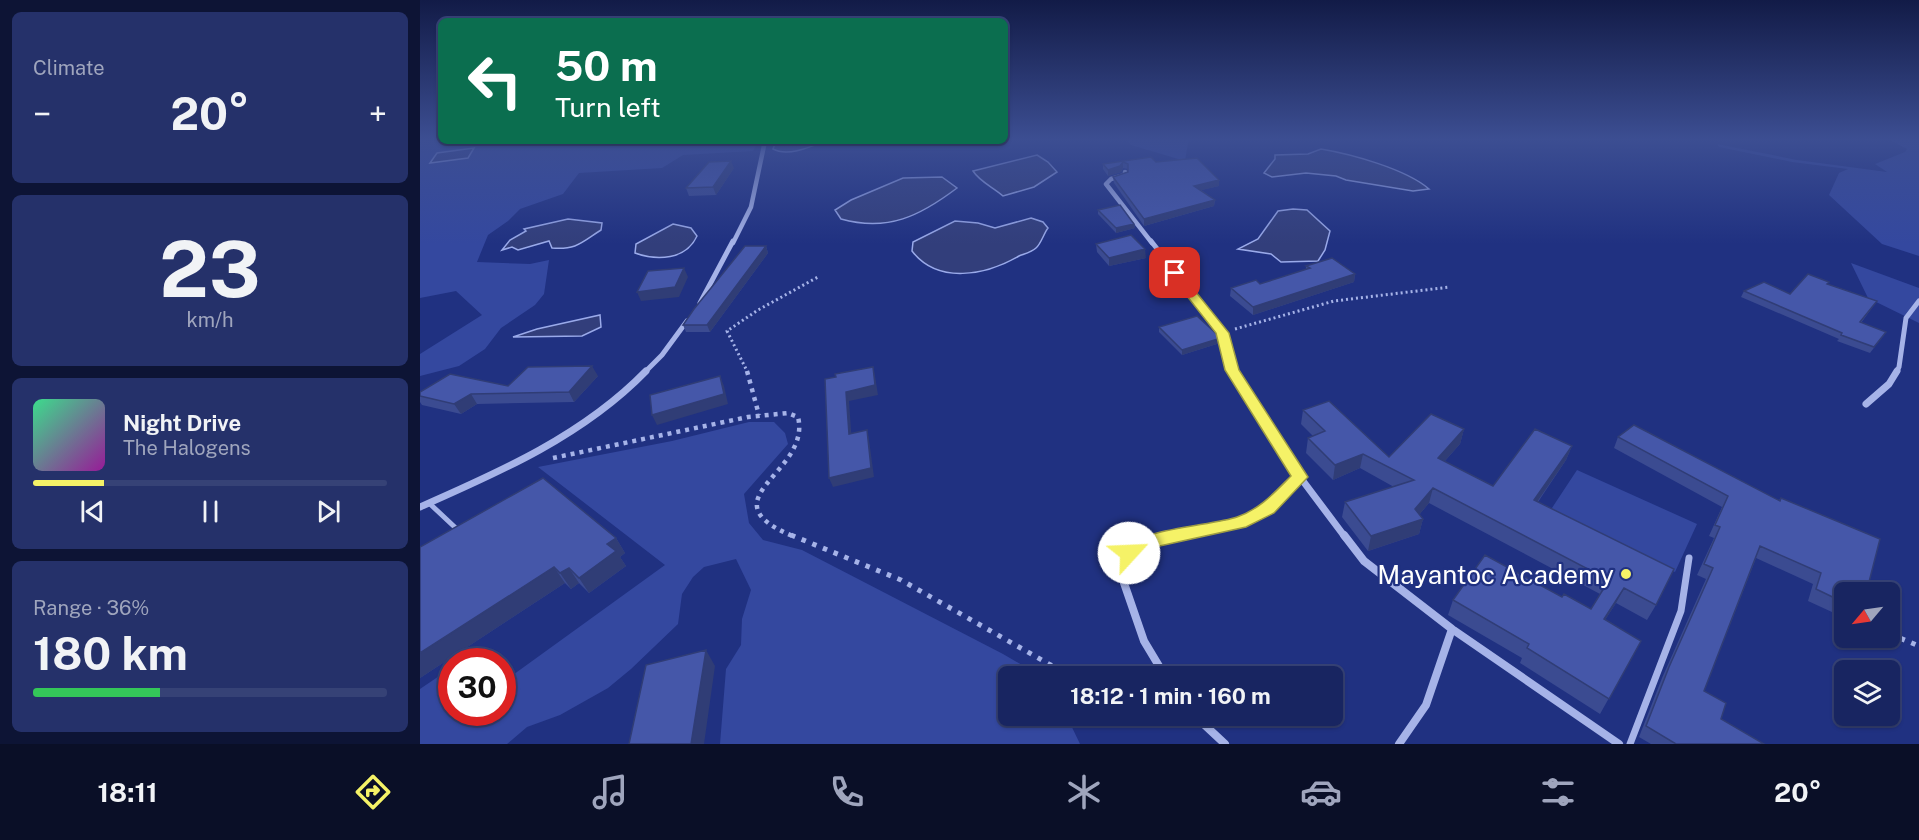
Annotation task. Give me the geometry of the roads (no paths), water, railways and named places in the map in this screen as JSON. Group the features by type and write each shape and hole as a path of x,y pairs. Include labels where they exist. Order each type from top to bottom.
{"street":[{"path":"698,305 710,287 751,207 758,175"},
{"path":"1125,175 1111,179 1106,184 1223,333 1232,370 1300,477 1364,561 1452,629 1618,744"},
{"path":"1866,404 1889,384 1899,367 1906,318 1919,301"},
{"path":"420,507 520,462 558,441 608,405 648,368 679,334 692,315"},
{"path":"1160,666 1144,641 1124,583 1129,553 1151,541 1240,523 1269,509 1300,477"},
{"path":"1399,744 1426,705 1452,629"},
{"path":"1206,726 1225,744"}],"lane":[{"path":"429,503 466,537"},
{"path":"1630,744 1681,611 1689,558"}],"place":[{"name":"Mayantoc Academy","path":"1626,574"}]}
